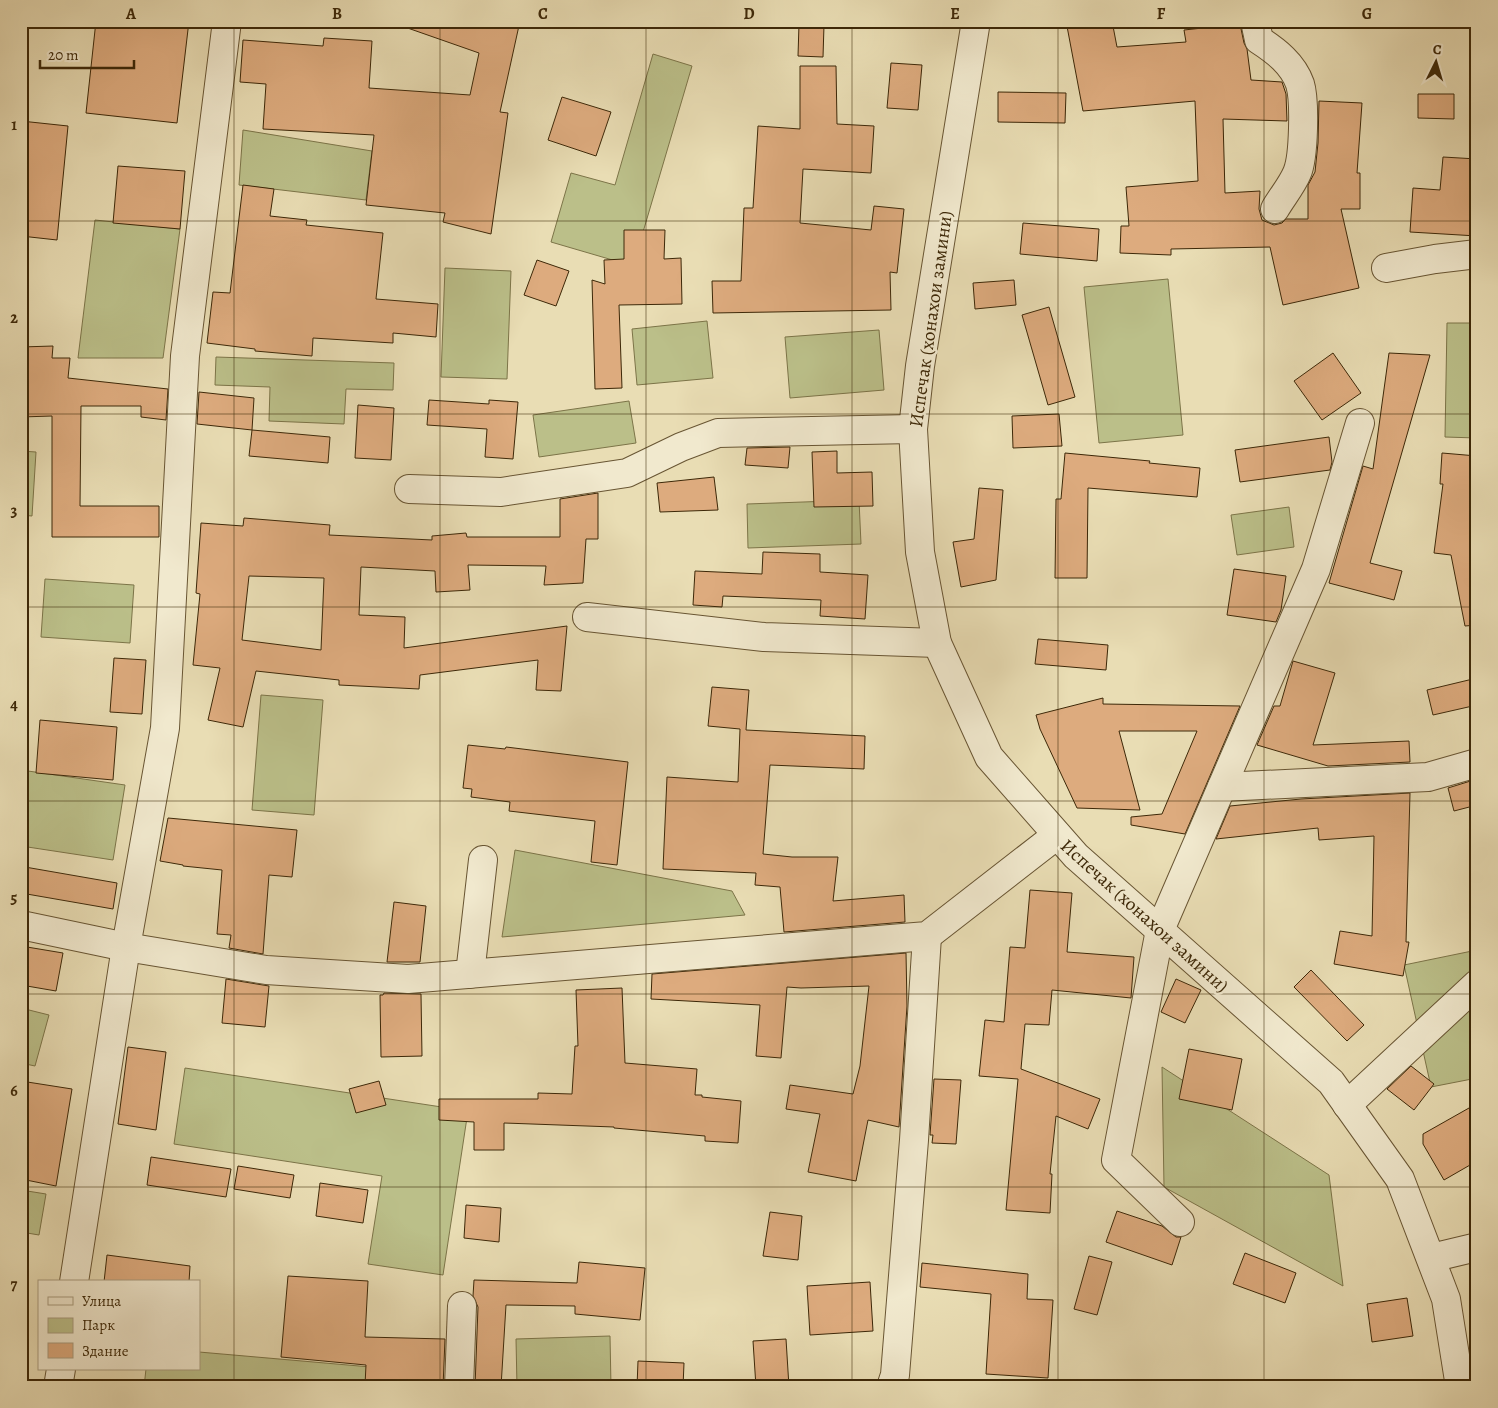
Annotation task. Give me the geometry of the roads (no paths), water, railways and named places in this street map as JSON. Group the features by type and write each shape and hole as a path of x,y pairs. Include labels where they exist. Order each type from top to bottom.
{"street":[{"path":"74,1280 126,947 165,728 186,356 227,21"},
{"name":"Испечак (хонахои замини)","path":"976,21 920,366 913,429 920,552 937,642 989,757 1076,856 1331,1082 1400,1179 1446,1299 1460,1387"},
{"path":"1255,21 1259,40 1277,51 1288,64 1300,85 1304,133 1298,172 1275,209"},
{"path":"1386,268 1477,254"},
{"path":"1180,1222 1116,1160 1160,930 1316,569 1360,423"},
{"path":"409,489 501,492 627,473 681,446 718,432 913,429"},
{"path":"587,617 764,637 937,642"},
{"path":"1222,787 1428,777 1477,764"},
{"path":"21,925 126,947 266,970 408,979 927,936 1057,835"},
{"path":"470,974 483,860"},
{"path":"896,1383 927,936"},
{"path":"1347,1105 1477,984"},
{"path":"1431,1258 1477,1247"},
{"path":"459,1387 462,1306"},
{"path":"58,1387 61,1370"}]}
